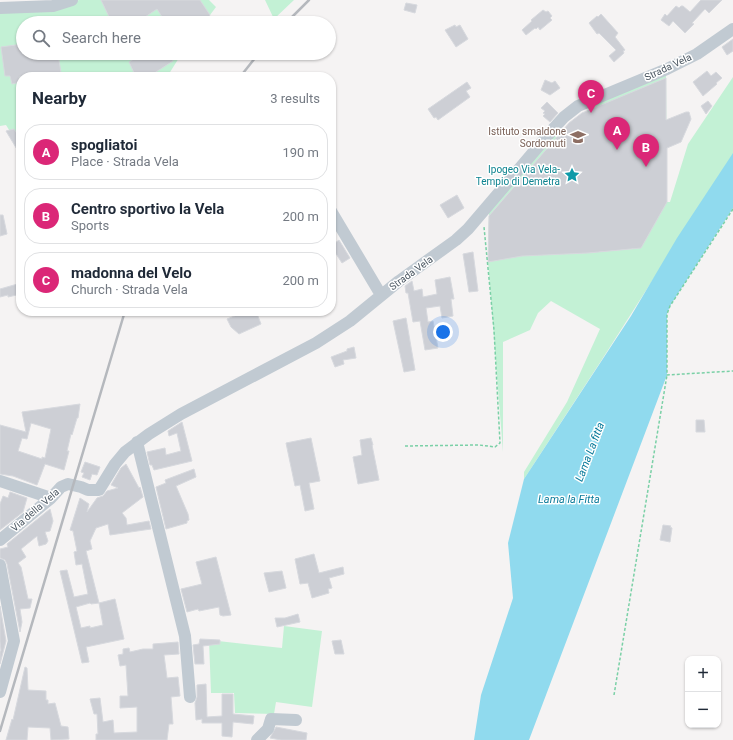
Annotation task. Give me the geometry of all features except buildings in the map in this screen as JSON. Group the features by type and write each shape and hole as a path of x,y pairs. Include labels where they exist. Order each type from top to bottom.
{"street":[{"path":"8,5 53,6 72,0"},
{"name":"Strada Vela","path":"73,485 88,490 99,490 115,464 125,452 137,442 181,414 316,343 350,321 398,281 456,240 482,213 564,117 578,106 668,69 697,54 733,29"},
{"path":"336,219 381,295"},
{"path":"137,442 185,636 190,697"},
{"path":"0,481 51,498"},
{"name":"Via della Vela","path":"0,540 51,498 55,492 64,485 73,485"},
{"path":"0,565 14,641 0,692"},
{"path":"257,740 268,729 271,719 296,720"}],"path":[{"path":"614,695 667,375 667,314 670,306 733,209"},
{"path":"405,446 479,445 495,447 500,443 494,330 482,213"},
{"path":"667,375 733,371"}],"green space":[{"path":"79,0 209,0 216,7 209,16 16,16 16,60 178,60 170,72 16,72 16,141 6,125 0,126 0,11 53,9"},
{"path":"265,0 294,0 277,16 273,16"},
{"path":"666,73 667,202 670,202 688,144 733,77 733,154 524,479 524,472 567,402 600,329 551,301 538,313 530,330 503,342 503,452 488,262 489,212 553,131 557,139 597,116 595,105","holes":["632,229 633,249 585,253"]},
{"path":"284,626 322,631 312,707 276,702 274,714 235,713 234,693 211,693 209,640 282,648"}],"water":[{"name":"Lama la Fitta","path":"733,153 733,208 670,306 667,314 667,375 529,740 474,740 481,695 513,598 508,543 524,479 631,316 677,238"}],"railway":[{"path":"293,16 309,0"},
{"path":"244,72 253,60"},
{"path":"0,731 124,316"}],"place":[{"name":"madonna del Velo","path":"591,113"},
{"name":"Istituto smaldone Sordomuti","path":"578,137"},
{"name":"spogliatoi","path":"617,150"},
{"name":"Centro sportivo la Vela","path":"646,167"},
{"name":"Ipogeo Via Vela- Tempio di Demetra","path":"572,175"}],"water label":[{"name":"Lama La fitta","path":"590,452"}]}
